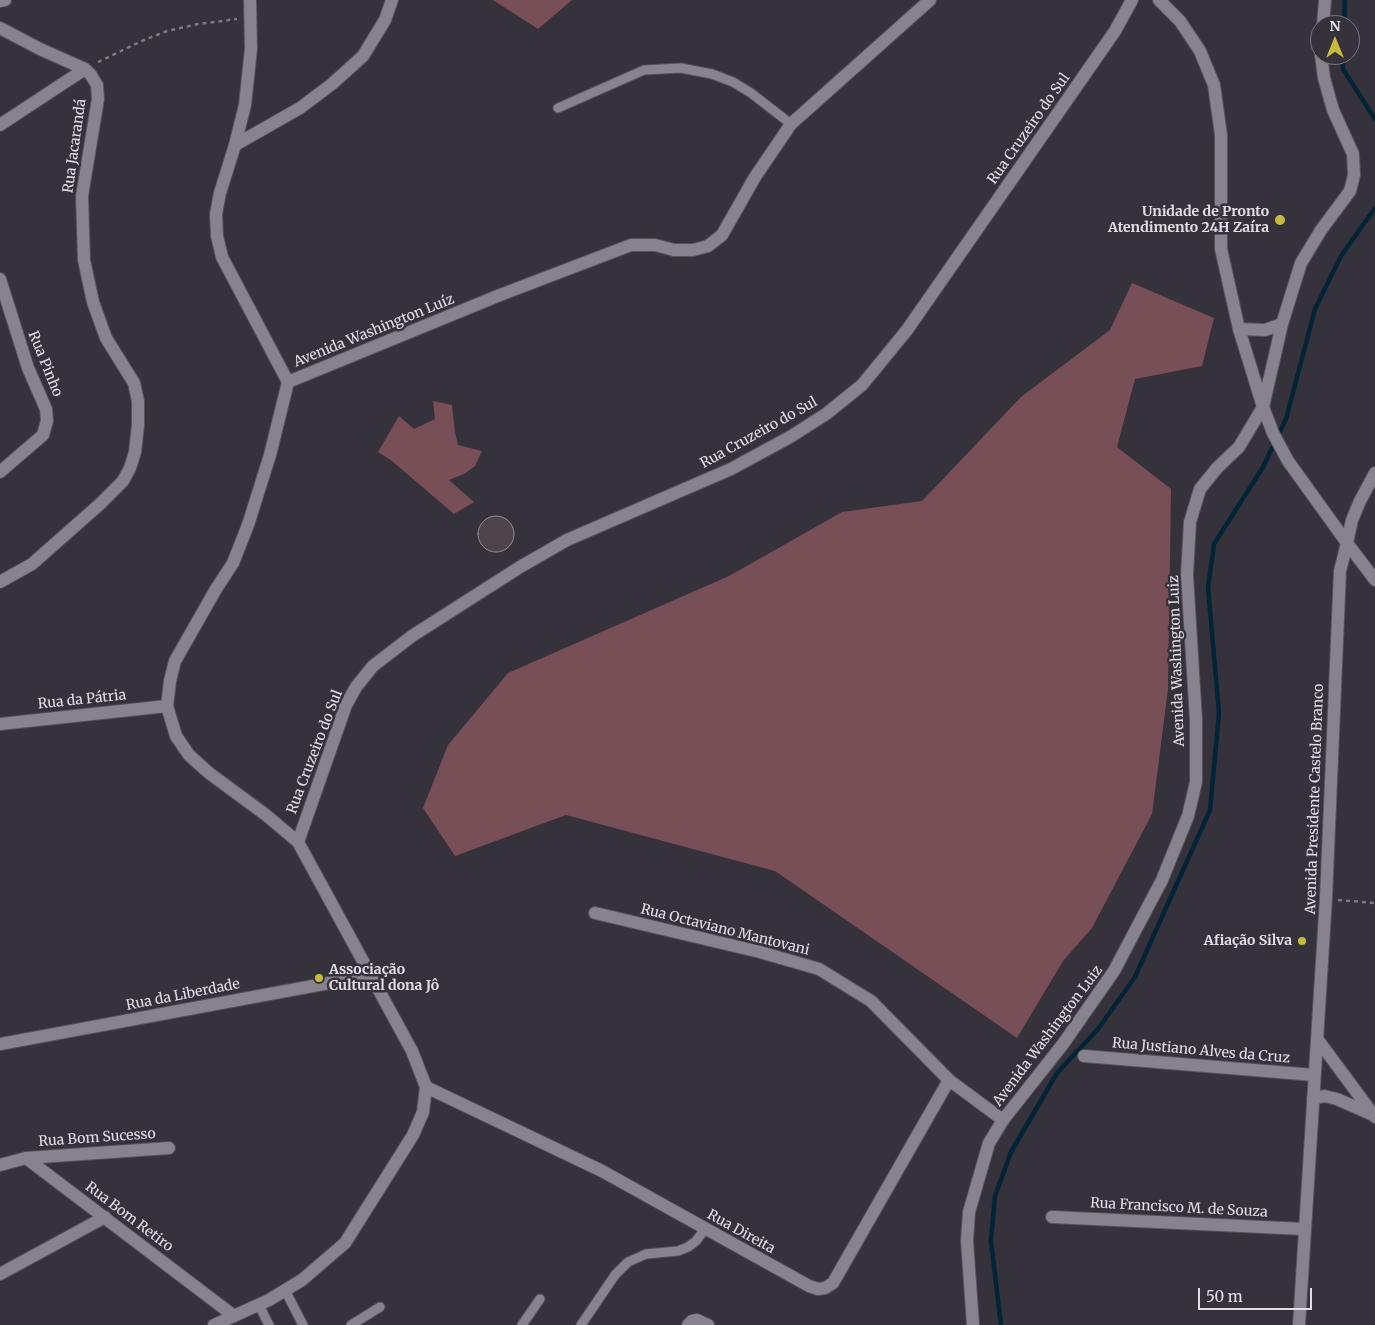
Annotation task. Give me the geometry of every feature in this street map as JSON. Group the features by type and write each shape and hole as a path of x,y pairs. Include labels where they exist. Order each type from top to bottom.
{"street":[{"path":"0,1 5,0"},
{"path":"250,0 251,49 246,96 216,214 217,236 222,257 288,382"},
{"path":"235,145 300,108 332,84 363,56 385,20 392,0"},
{"name":"Avenida Washington Luíz","path":"214,1325 258,1305 302,1280 345,1243 413,1135 423,1112 426,1087 412,1051 298,842 266,814 209,773 189,755 176,736 167,706 170,681 176,661 216,589 233,563 248,525 270,455 288,382 631,245 655,245 674,250 693,250 708,246 722,235 755,177 791,124 930,0"},
{"name":"Rua Cruzeiro do Sul","path":"298,842 346,705 356,687 373,666 412,636 520,566 567,540 731,469 790,437 826,414 862,385 913,322 1115,32 1132,0"},
{"path":"1160,0 1180,21 1200,51 1214,85 1221,135 1221,249 1239,329 1263,407 1273,433 1288,461 1375,580"},
{"path":"1324,15 1325,0"},
{"path":"0,28 40,49 85,69"},
{"name":"Avenida Washington Luiz","path":"973,1325 967,1241 969,1212 989,1143 1004,1120 1063,1044 1114,971 1162,880 1188,816 1196,782 1196,720 1187,575 1190,522 1200,489 1217,468 1239,447 1263,407 1282,324 1301,263 1321,230 1350,191 1354,175 1353,154 1332,110 1322,65"},
{"path":"0,125 85,69"},
{"name":"Rua Jacarandá","path":"0,582 32,564 100,504 123,481 135,452 138,401 134,383 106,338 93,302 84,260 82,196 98,99 97,85 85,69"},
{"name":"Rua Pinho","path":"0,279 28,368 46,408 47,421 43,435 0,472"},
{"path":"1239,329 1265,330 1282,324"},
{"name":"Avenida Presidente Castelo Branco","path":"1299,1325 1326,898 1340,571 1352,520 1375,473"},
{"name":"Rua da Pátria","path":"0,724 167,706"},
{"name":"Rua Octaviano Mantovani","path":"595,913 819,968 871,1001 949,1080 1004,1120"},
{"name":"Rua da Liberdade","path":"0,1044 372,975"},
{"path":"1318,1040 1374,1116"},
{"name":"Rua Justiano Alves da Cruz","path":"1084,1056 1314,1075"},
{"name":"Rua Direita","path":"426,1087 602,1171 809,1286 818,1289 825,1288 833,1283 949,1080"},
{"path":"1313,1099 1324,1096 1337,1099 1374,1116"},
{"name":"Rua Bom Sucesso","path":"26,1158 170,1148"},
{"path":"0,1165 26,1158"},
{"name":"Rua Bom Retiro","path":"26,1158 234,1316"},
{"name":"Rua Francisco M. de Souza","path":"1052,1217 1304,1229"},
{"path":"0,1274 105,1218"},
{"path":"688,1325 692,1321 697,1320 708,1325"}],"lane":[{"path":"558,108 644,70 681,68 712,74 733,82 752,93 791,124"},
{"path":"581,1325 615,1275 628,1262 646,1254 678,1251 688,1247 696,1241 705,1229"},
{"path":"285,1290 303,1325"},
{"path":"522,1325 540,1299"},
{"path":"258,1305 269,1325"},
{"path":"351,1325 380,1307"}],"path":[{"path":"85,69 144,40 167,32 198,24 251,17"},
{"path":"1326,898 1375,903"}],"shaded area":[{"path":"493,0 572,0 538,29"},
{"path":"1132,283 1214,318 1202,366 1135,379 1117,447 1171,489 1168,689 1152,814 1092,928 1063,961 1017,1038 775,871 566,815 455,856 423,808 448,745 508,673 729,576 842,512 922,501 1021,397 1110,330"},
{"path":"433,401 452,405 458,445 482,451 475,466 464,474 449,480 474,502 454,514 392,461 378,452 399,416 414,429 435,419"}],"building":[{"path":"496,516 503,517 509,521 513,527 513,541 509,547 503,551 496,552 489,551 483,547 479,541 478,534 479,527 483,521 489,517"}],"waterway":[{"path":"1344,15 1345,0"},
{"path":"1343,65 1343,69 1375,119"},
{"path":"1001,1325 991,1241 995,1196 1011,1152 1057,1073 1098,1029 1135,977 1210,810 1219,713 1208,587 1214,544 1263,467 1286,419 1315,309 1341,256 1375,208"}],"place":[{"name":"Unidade de Pronto Atendimento 24H Zaíra","path":"1280,220"},
{"name":"Afiação Silva","path":"1302,941"},
{"name":"Associação Cultural dona Jô","path":"319,978"}]}
